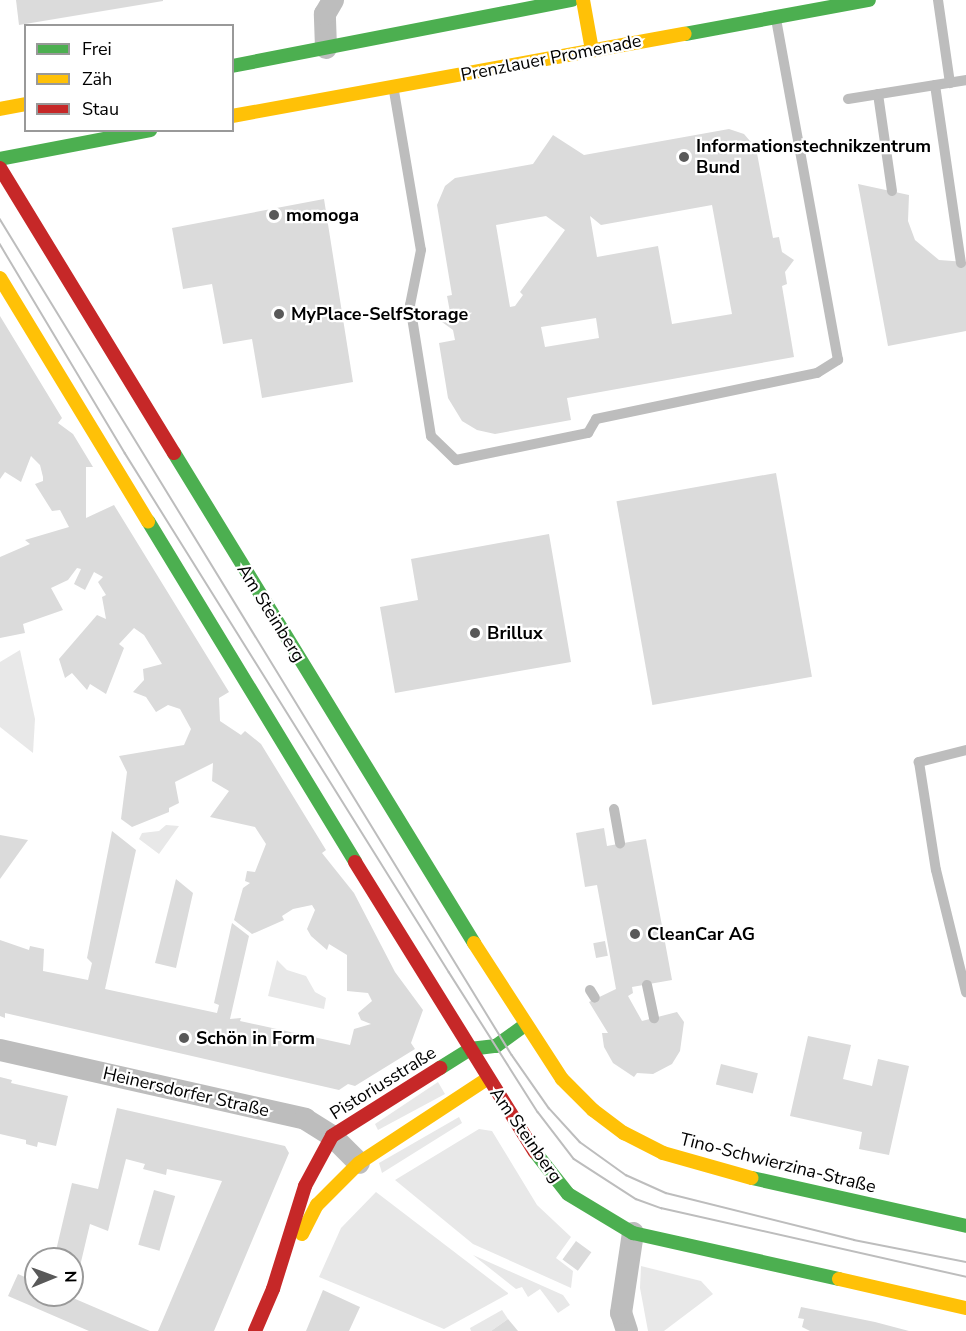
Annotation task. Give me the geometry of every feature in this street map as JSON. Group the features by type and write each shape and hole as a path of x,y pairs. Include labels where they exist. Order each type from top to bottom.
{"main road":[{"path":"234,66 572,0"},
{"path":"583,0 592,50"},
{"name":"Prenzlauer Promenade","path":"234,116 869,0"},
{"path":"0,109 24,104"},
{"path":"0,159 140,132"},
{"name":"Am Steinberg","path":"0,168 525,1025"},
{"name":"Am Steinberg","path":"0,278 471,1049 487,1079 540,1160 568,1194 633,1233"},
{"path":"471,1049 496,1046 525,1025"},
{"name":"Tino-Schwierzina-Straße","path":"525,1025 562,1078 593,1110 624,1133 663,1153 740,1176 966,1226"},
{"name":"Am Steinberg","path":"487,1079 496,1046"},
{"name":"Pistoriusstraße","path":"273,1289 305,1186 332,1136 471,1049"},
{"name":"Pistoriusstraße","path":"255,1331 273,1289 318,1205 359,1163 487,1079"},
{"path":"633,1233 966,1308"}],"street":[{"path":"326,48 325,14 333,0"},
{"name":"Heinersdorfer Straße","path":"0,1050 305,1119 332,1136 359,1163"},
{"path":"627,1331 621,1313 633,1233"}],"lane":[{"path":"938,0 950,83"},
{"path":"394,87 421,250 410,305 431,436 456,459 588,433 597,419 817,373 838,360 775,17"},
{"path":"848,99 966,80"},
{"path":"935,85 961,263"},
{"path":"878,94 892,191"},
{"path":"966,750 919,762 936,870 966,992"},
{"path":"614,809 620,843"},
{"path":"647,985 654,1018"}],"shaded area":[{"path":"20,650 35,719 33,753 0,727 0,662"},
{"path":"166,825 179,826 159,854 139,839 142,833 159,831"},
{"path":"277,960 287,970 306,976 315,992 326,998 324,1009 268,996"},
{"path":"438,1082 445,1094 378,1130 375,1124"},
{"path":"459,1117 462,1123 382,1173 379,1163"},
{"path":"479,1129 492,1131 537,1205 571,1237 556,1258 573,1271 571,1288 473,1244 395,1180"},
{"path":"376,1192 508,1294 444,1329 319,1277 341,1228"},
{"path":"473,1255 563,1295 570,1305 558,1313 540,1289 528,1297 522,1287 516,1289"},
{"path":"641,1266 701,1281 713,1294 664,1331 648,1331 640,1288"},
{"path":"502,1310 508,1319 491,1331 471,1331 470,1328"}],"building":[{"path":"16,0 163,0 163,1 19,25"},
{"path":"729,129 744,134 756,148 773,238 779,237 782,252 794,260 785,272 787,284 782,286 794,357 567,398 571,420 495,434 477,430 462,421 448,398 439,343 455,340 453,330 442,322 450,312 447,296 452,295 437,205 445,186 455,178 533,164 553,135 584,155","holes":["712,205 732,314 672,324 658,246 597,257 590,216 601,225","546,216 565,230 520,292 523,295 515,306 510,307 496,225","596,318 599,338 545,347 541,327"]},
{"path":"858,184 909,195 908,221 915,240 939,260 966,262 966,331 888,346"},
{"name":"MyPlace-SelfStorage","path":"324,199 353,382 262,398 252,339 223,344 212,284 183,289 172,228"},
{"path":"0,316 62,418 58,423 73,434 93,467 86,467 86,518 114,505 229,692 219,698 220,721 241,735 245,731 261,744 326,850 322,853 354,893 395,972 423,1010 411,1043 415,1049 355,1086 348,1084 339,1090 5,1013 5,1018 0,1016 0,940 29,950 30,946 44,949 43,971 88,980 92,963 87,958 112,831 136,850 105,989 217,1013 219,1005 214,1003 232,923 249,936 230,1019 241,1018 240,1021 350,1045 354,1029 371,1024 361,1020 358,1013 372,1001 368,993 347,991 347,955 329,944 327,950 311,936 307,929 315,910 312,905 293,909 282,916 284,920 252,934 234,920 243,888 250,883 245,881 247,871 255,872 266,844 255,827 210,817 229,791 212,781 213,763 175,782 179,803 169,808 169,812 132,827 121,819 127,772 119,756 184,745 191,729 180,709 168,705 156,712 146,697 133,692 144,680 143,669 162,664 144,635 134,628 119,644 124,648 106,694 90,684 87,690 72,673 65,678 59,659 97,615 106,619 102,597 106,595 98,582 103,577 94,572 85,590 74,584 81,569 77,568 68,580 51,588 63,610 23,624 25,633 0,638 0,557 30,544 25,540 69,527 60,510 52,511 35,484 43,481 43,477 40,465 31,456 21,482 5,472 0,479"},
{"path":"776,473 812,677 652,705 616,501"},
{"name":"Brillux","path":"549,534 571,662 395,693 380,607 418,600 411,559"},
{"name":"CleanCar AG","path":"604,828 607,846 646,839 672,980 632,987 633,993 628,996 642,1021 677,1012 684,1022 680,1051 672,1064 653,1074 637,1073 634,1077 613,1063 604,1047 602,1033 608,1033 589,1002 616,989 597,885 585,887 576,833"},
{"path":"0,835 28,840 0,879"},
{"path":"176,879 193,893 176,968 155,963"},
{"path":"605,941 608,956 596,958 593,943"},
{"path":"808,1036 851,1045 843,1079 872,1086 878,1059 909,1066 889,1155 859,1149 862,1132 790,1116"},
{"path":"721,1064 758,1073 753,1094 716,1084"},
{"path":"0,1077 12,1080 11,1083 68,1096 56,1146 38,1142 37,1147 26,1144 26,1140 0,1134"},
{"path":"117,1108 285,1146 289,1153 214,1331 158,1331 222,1181 167,1169 166,1175 143,1169 145,1164 126,1159 108,1231 90,1224 84,1249 84,1247 57,1247 72,1183 98,1189"},
{"path":"154,1190 175,1196 159,1251 138,1245"},
{"path":"576,1241 591,1252 578,1271 562,1260"},
{"path":"18,1274 24,1277 24,1303 8,1296"},
{"path":"323,1290 360,1307 349,1331 306,1331"},
{"path":"84,1303 150,1331 89,1331 33,1307 84,1307"},
{"path":"801,1307 909,1331 810,1331 802,1327 804,1319 798,1318"},
{"path":"508,1319 518,1331 491,1331"}],"tram line":[{"path":"0,219 512,1055 549,1108 580,1142 626,1175 666,1193 854,1240 966,1262"},
{"path":"0,244 125,453 449,972 538,1112 574,1159 636,1199 661,1208 966,1277"}],"traffic: fast":[{"path":"234,66 572,0"},
{"path":"685,34 869,0"},
{"path":"0,159 140,132"},
{"path":"174,453 474,943"},
{"path":"148,521 355,862"},
{"path":"440,1068 470,1049 496,1046 525,1025"},
{"path":"535,1152 568,1194 633,1233 839,1279"},
{"path":"752,1178 966,1226"}],"traffic: slow":[{"path":"583,0 592,50"},
{"path":"234,116 685,34"},
{"path":"0,109 24,104"},
{"path":"0,278 148,521"},
{"path":"474,943 562,1079 593,1110 624,1133 663,1153 752,1178"},
{"path":"302,1234 317,1205 359,1163 487,1079"},
{"path":"839,1279 966,1308"}],"traffic: jam":[{"path":"0,168 174,453"},
{"path":"355,862 535,1152"},
{"path":"255,1331 273,1289 305,1186 332,1136 440,1068"}],"place":[{"name":"Informationstechnikzentrum Bund","path":"684,157"},
{"name":"momoga","path":"274,215"},
{"name":"MyPlace-SelfStorage","path":"279,314"},
{"name":"Brillux","path":"475,633"},
{"name":"CleanCar AG","path":"635,934"},
{"name":"Schön in Form","path":"184,1038"}]}
